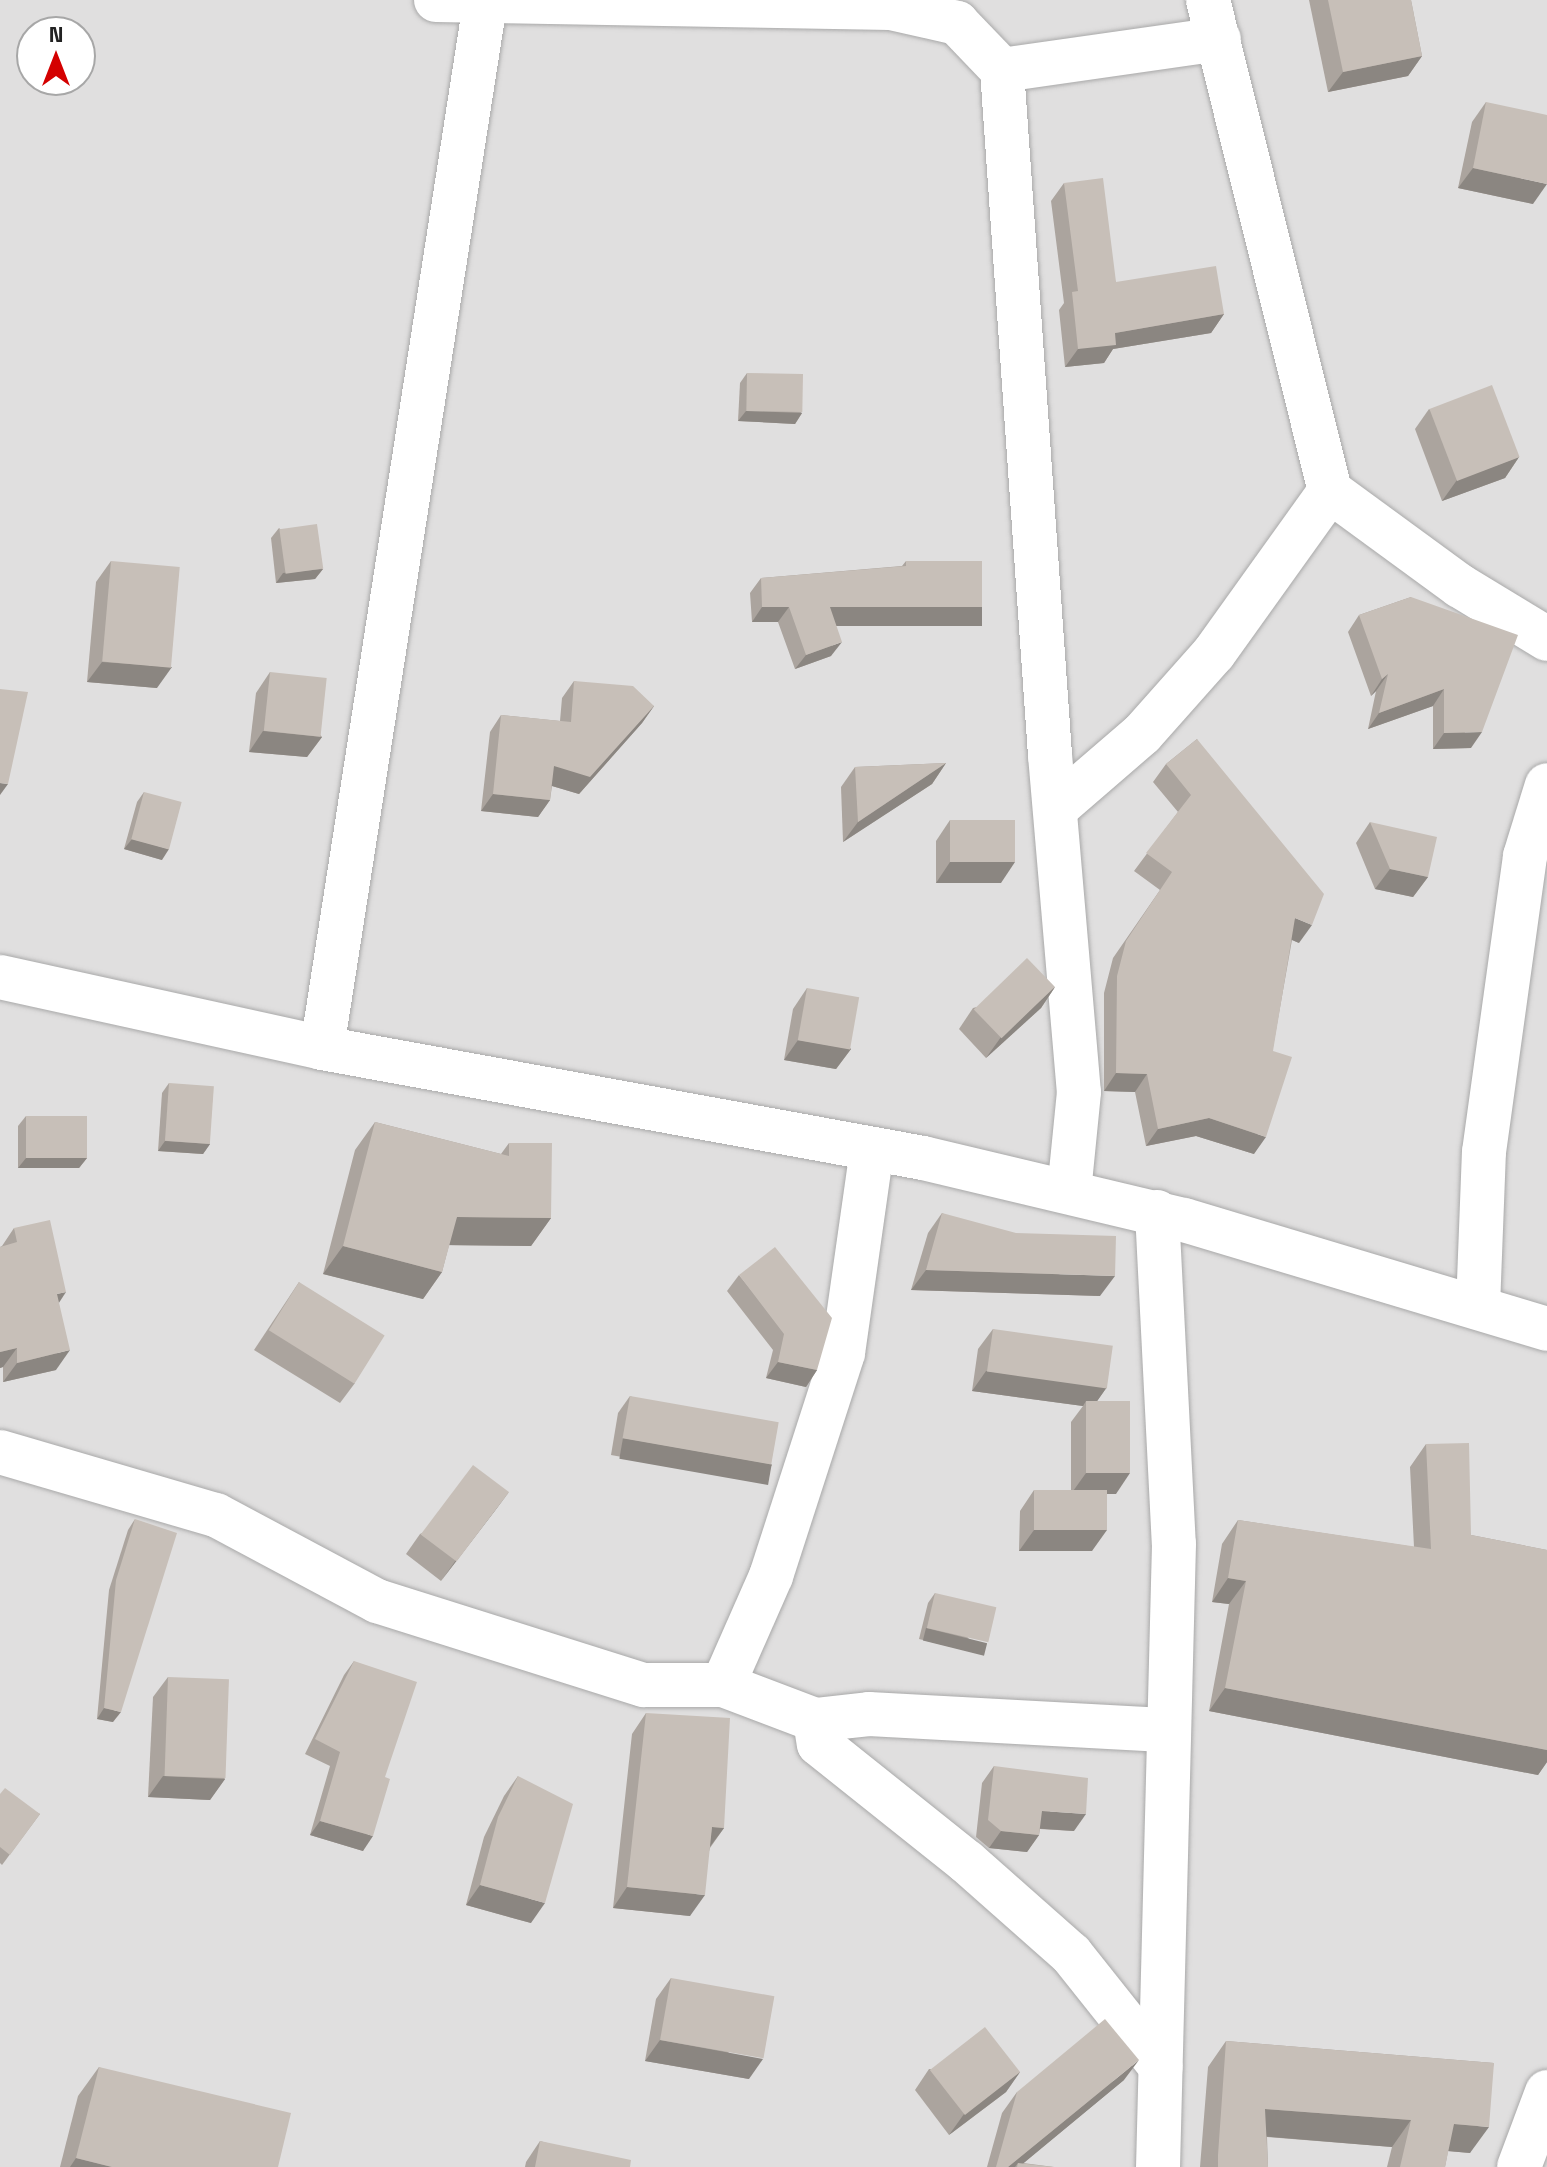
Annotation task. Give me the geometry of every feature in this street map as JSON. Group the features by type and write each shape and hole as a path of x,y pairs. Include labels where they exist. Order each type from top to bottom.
{"street":[{"path":"436,0 485,4 891,8 957,23 1002,70 1055,809 1079,1092 1069,1192"},
{"path":"322,1048 485,4"},
{"path":"1002,70 1214,19 1330,491 1460,586 1547,639"},
{"path":"1055,809 1142,734 1214,653 1330,491"},
{"path":"1478,1307 1484,1152 1525,856 1547,785"},
{"path":"0,977 322,1048 872,1149 1157,1212 1547,1329"},
{"path":"723,1685 771,1576 843,1353 872,1149"},
{"path":"1157,1212 1174,1544 1158,2167"},
{"path":"0,1452 216,1515 377,1601 644,1685 723,1685 815,1720 869,1714 1169,1730"},
{"path":"815,1720 819,1744 967,1862 1071,1954 1161,2067"},
{"path":"1519,2167 1547,2092"}],"shaded area":[{"path":"0,0 1547,0 1547,2167 0,2167"}],"building":[{"path":"1328,0 1411,0 1422,56 1343,72"},
{"path":"1486,102 1547,115 1547,184 1473,168"},
{"path":"1103,178 1116,282 1216,266 1224,314 1115,333 1116,345 1078,349 1072,292 1078,291 1064,183"},
{"path":"747,373 803,374 802,412 746,411"},
{"path":"1492,385 1520,457 1457,481 1429,409"},
{"path":"317,524 323,569 286,574 279,529"},
{"path":"111,561 180,567 171,668 102,662"},
{"path":"906,561 982,561 982,607 830,607 842,642 806,655 789,607 762,607 761,578 906,566"},
{"path":"1411,597 1518,635 1482,732 1444,733 1444,689 1379,713 1388,674 1382,679 1359,615"},
{"path":"270,672 327,678 321,737 264,731"},
{"path":"574,681 633,686 654,706 590,777 554,766 550,800 493,794 501,715 571,722"},
{"path":"0,689 28,692 8,784 0,783"},
{"path":"1197,739 1324,894 1312,925 1295,918 1273,1051 1292,1057 1266,1137 1209,1118 1158,1129 1147,1074 1116,1073 1117,976 1126,941 1172,872 1146,853 1191,795 1166,764"},
{"path":"946,763 858,822 855,767"},
{"path":"144,792 182,802 169,849 131,839"},
{"path":"950,820 1015,820 1015,862 950,862"},
{"path":"1370,822 1437,837 1428,877 1390,869"},
{"path":"1027,958 1055,987 1002,1038 974,1009"},
{"path":"807,988 859,997 850,1049 798,1040"},
{"path":"169,1083 214,1086 210,1144 165,1141"},
{"path":"26,1116 87,1116 87,1158 26,1158"},
{"path":"375,1122 509,1156 509,1143 552,1143 551,1218 457,1217 442,1272 343,1246"},
{"path":"942,1213 1016,1233 1116,1236 1115,1276 926,1270"},
{"path":"50,1220 66,1292 57,1294 70,1350 17,1363 17,1348 0,1352 0,1247 17,1242 14,1228"},
{"path":"775,1247 832,1318 817,1370 778,1362 784,1334 739,1275"},
{"path":"299,1282 385,1336 354,1384 269,1330"},
{"path":"993,1329 1113,1346 1107,1388 987,1372"},
{"path":"630,1396 779,1422 771,1465 623,1438"},
{"path":"1086,1401 1130,1401 1130,1473 1086,1473"},
{"path":"1469,1443 1471,1535 1547,1550 1547,1750 1225,1688 1246,1581 1228,1578 1238,1520 1431,1549 1426,1444"},
{"path":"473,1465 509,1492 457,1562 421,1534"},
{"path":"1034,1490 1107,1490 1107,1530 1034,1530"},
{"path":"135,1519 177,1533 121,1712 104,1708 116,1580"},
{"path":"935,1593 996,1607 988,1642 927,1628"},
{"path":"354,1661 417,1682 385,1777 390,1779 373,1836 320,1821 340,1752 315,1739"},
{"path":"168,1677 229,1679 226,1778 165,1776"},
{"path":"646,1713 730,1718 724,1828 712,1827 705,1895 627,1887"},
{"path":"994,1766 1088,1778 1086,1814 1042,1811 1039,1835 1001,1831 988,1820"},
{"path":"518,1776 573,1804 545,1903 480,1885 498,1817"},
{"path":"5,1788 40,1814 10,1855 0,1847 0,1794"},
{"path":"671,1978 774,1996 763,2058 660,2040"},
{"path":"1105,2019 1139,2060 1008,2167 996,2167 1017,2092"},
{"path":"985,2027 1020,2072 965,2115 930,2070"},
{"path":"1226,2041 1494,2063 1489,2127 1454,2124 1445,2167 1400,2167 1411,2120 1265,2109 1268,2167 1218,2167"},
{"path":"99,2067 291,2113 278,2167 112,2167 76,2158"},
{"path":"540,2141 631,2160 630,2167 535,2167"},
{"path":"1018,2163 1054,2167 1017,2167"}]}
